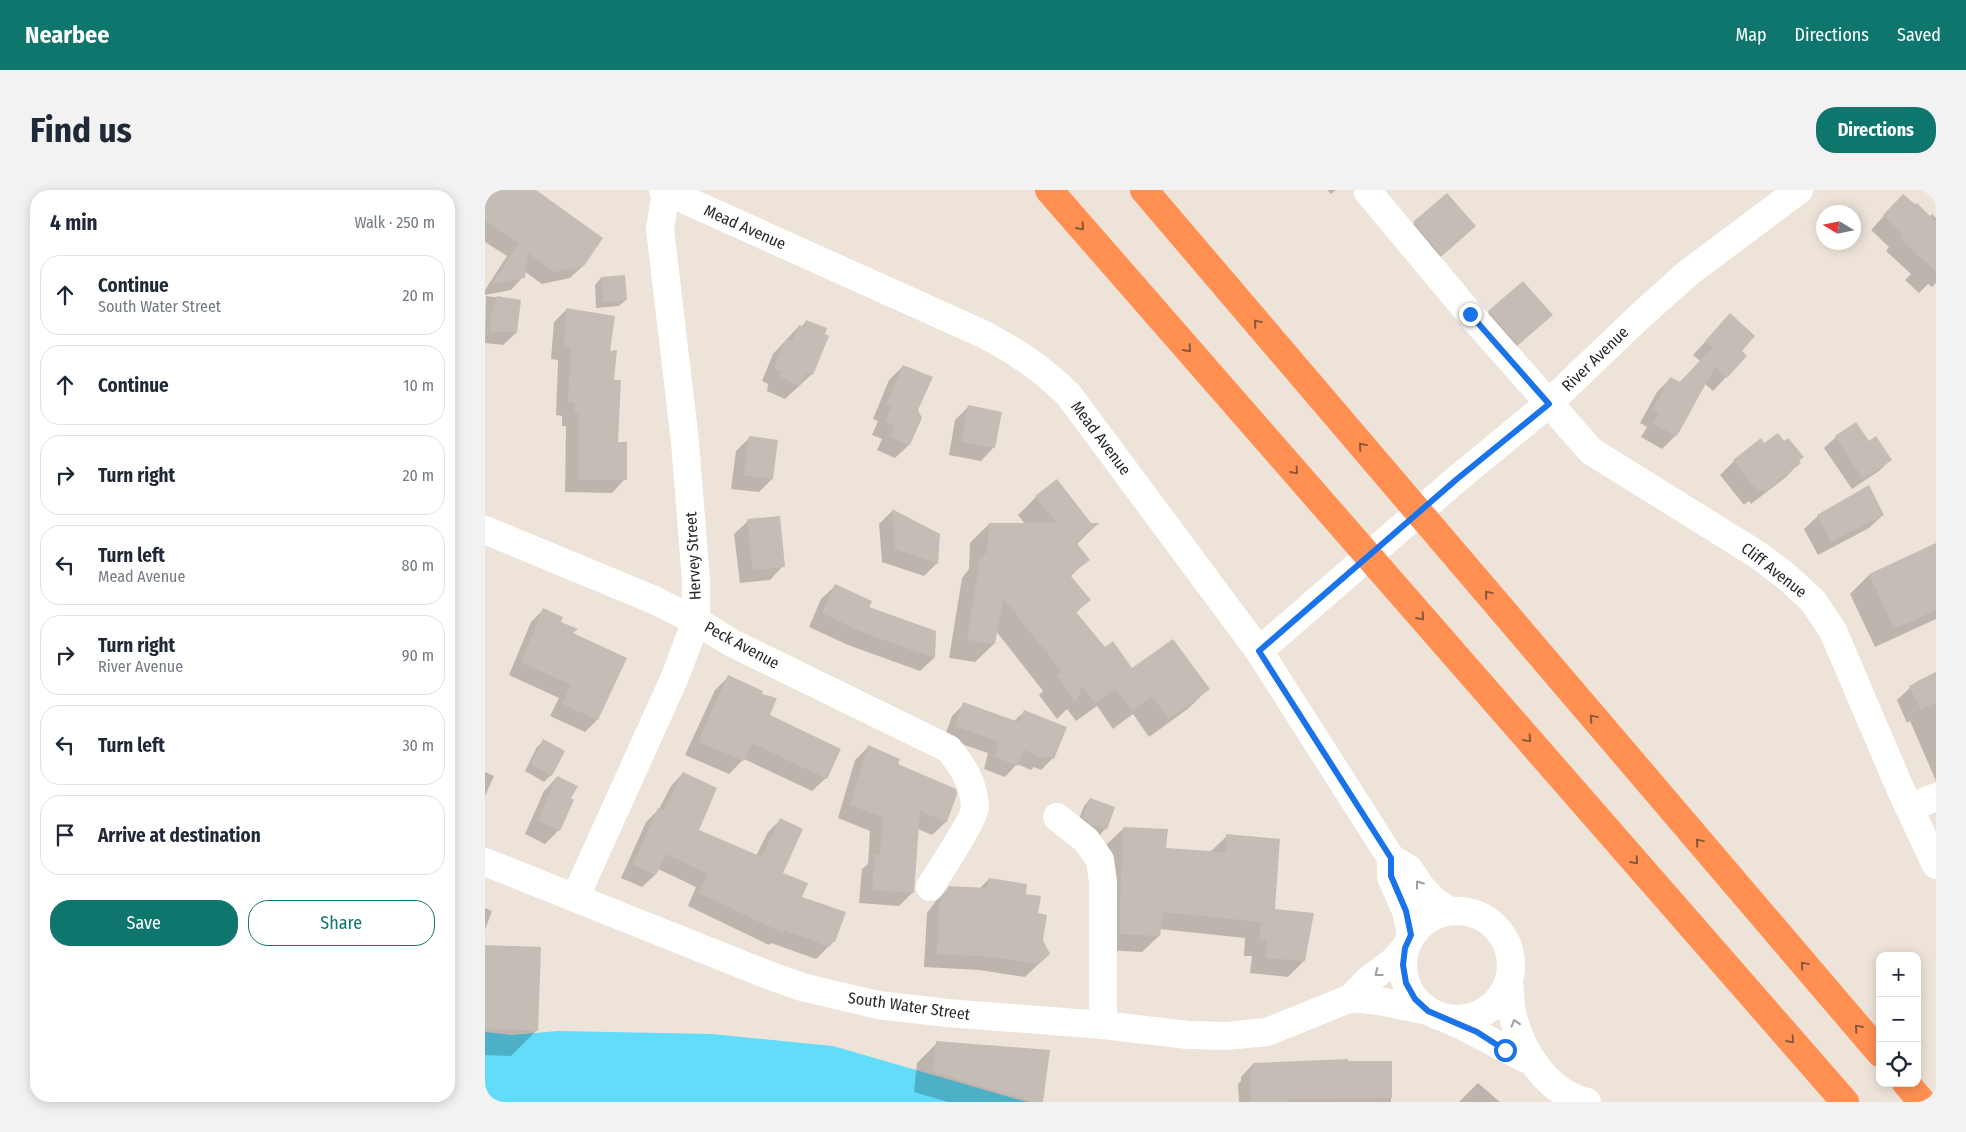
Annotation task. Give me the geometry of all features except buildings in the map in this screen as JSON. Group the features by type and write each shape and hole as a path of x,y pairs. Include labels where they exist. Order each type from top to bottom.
{"highway":[{"path":"1049,190 1845,1102"},
{"path":"1144,190 1876,1048"},
{"path":"1909,1087 1922,1102"}],"street":[{"name":"River Avenue","path":"1259,651 1457,479 1549,404 1639,317 1688,273 1799,190"},
{"name":"Hervey Street","path":"575,898 675,677 696,621 696,581 685,442 660,229 664,191"},
{"name":"Mead Avenue","path":"664,191 983,334 1044,370 1068,394 1259,651 1391,858 1409,869 1426,893 1449,910"},
{"name":"Cliff Avenue","path":"1368,192 1470,314 1591,451 1758,555 1787,577 1813,601 1833,631 1909,808 1936,865"},
{"name":"Peck Avenue","path":"485,530 654,600 696,621 732,643 887,717 949,749 968,775 975,809 962,836 930,887"},
{"path":"1909,808 1936,797"},
{"path":"1057,817 1086,840 1100,860 1103,882 1103,1025"},
{"name":"Mead Avenue","path":"1391,858 1391,876 1406,911 1409,941"},
{"name":"South Water Street","path":"485,862 768,975 833,994 878,1005 947,1013 1103,1025 1187,1035 1226,1036 1267,1032 1351,998 1367,981 1395,960 1409,941"},
{"path":"1449,910 1464,910 1479,915 1493,923 1503,935 1510,950 1512,965 1509,981 1500,999 1485,1012 1467,1019 1438,1015 1415,999 1406,983 1403,965 1409,941 1421,923 1434,915 1449,910"},
{"name":"South Water Street","path":"1509,981 1512,1012 1519,1034 1533,1062 1558,1090 1576,1100 1587,1102"},
{"name":"South Water Street","path":"1351,998 1379,1001 1438,1015 1477,1032 1505,1050 1533,1062"}],"water":[{"path":"558,1031 711,1034 833,1046 1027,1102 485,1102 485,1032 512,1035"}],"route":[{"path":"1470,314 1549,404 1457,479 1259,651 1391,858 1391,876 1409,922 1411,935 1405,948 1403,965 1406,983 1415,999 1428,1011 1477,1032 1505,1050"}]}
